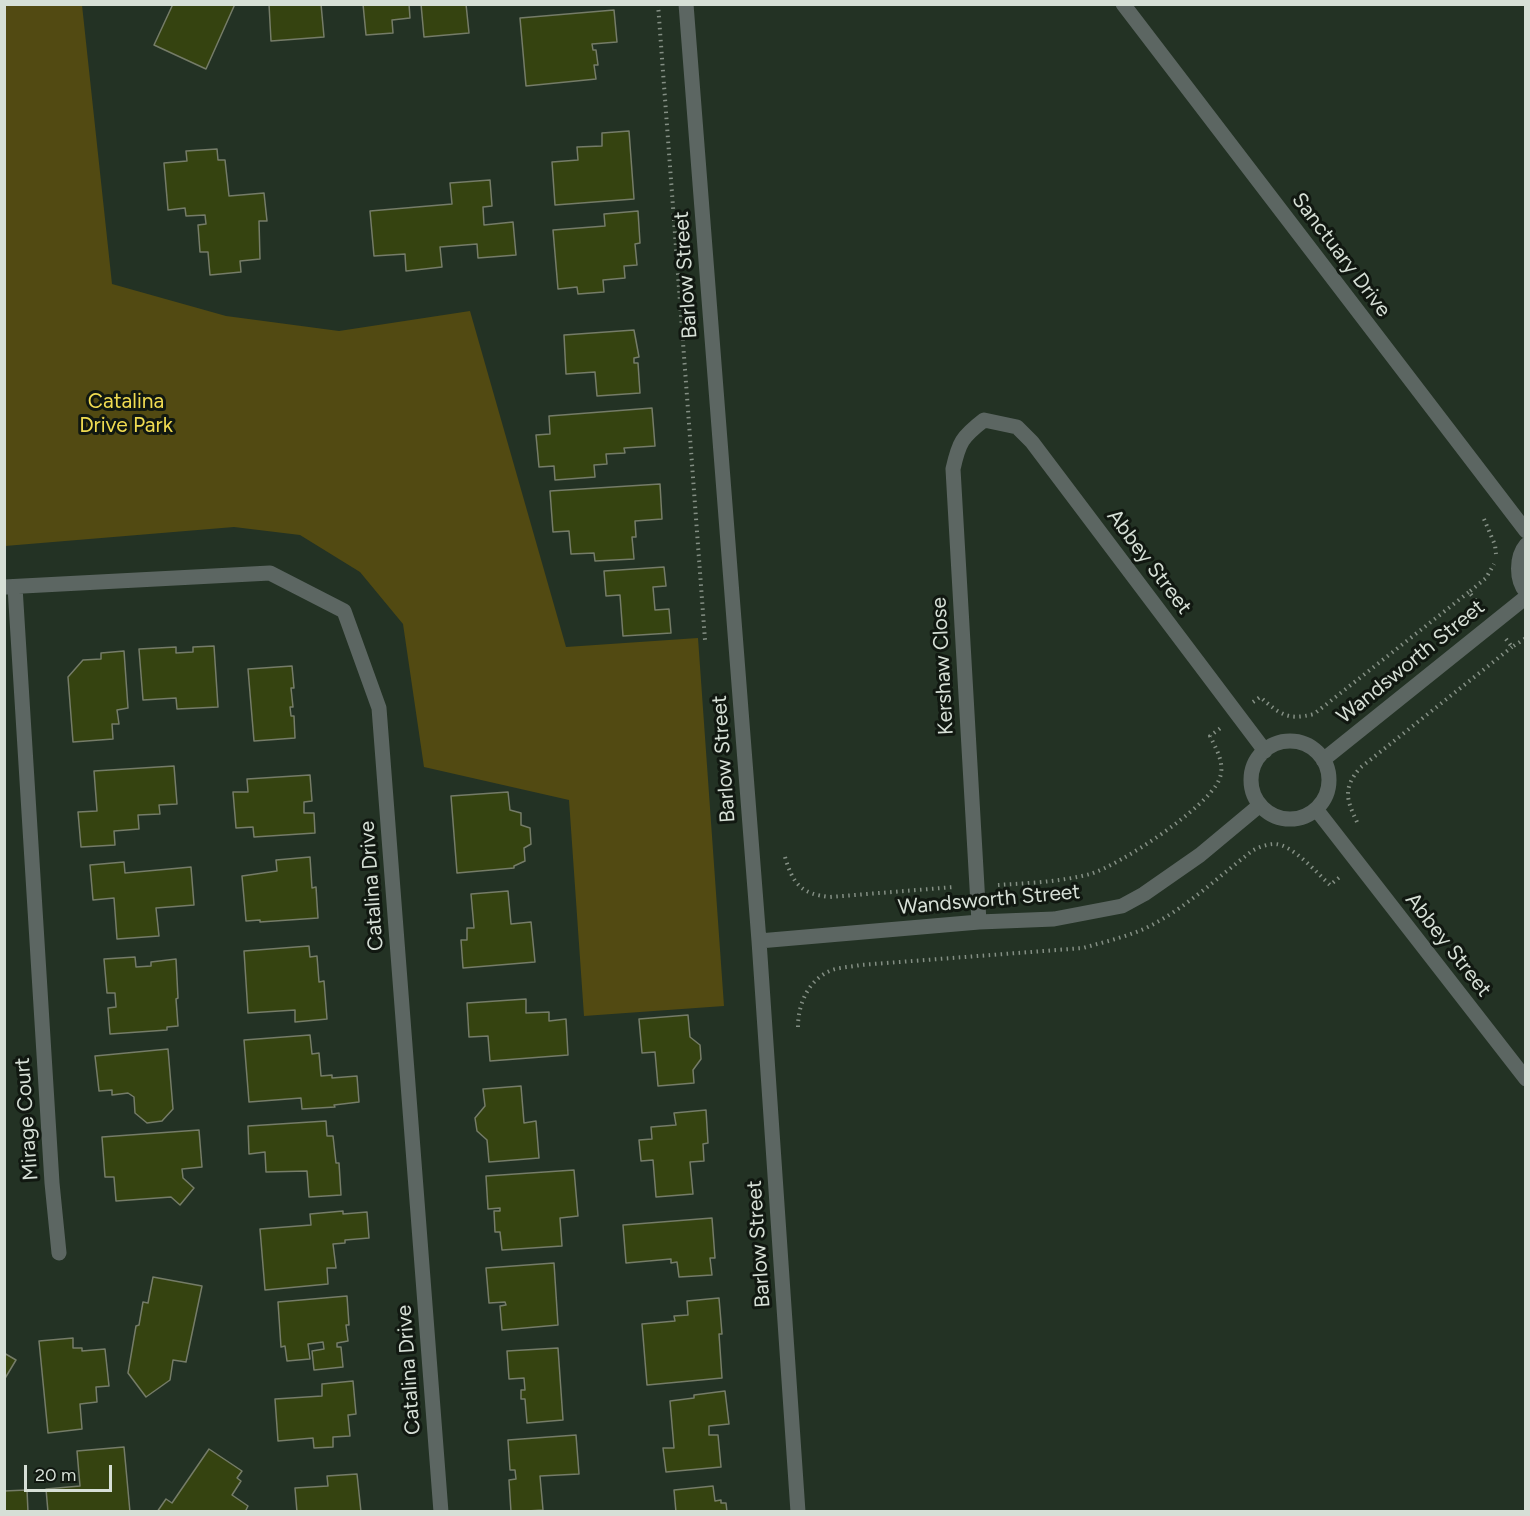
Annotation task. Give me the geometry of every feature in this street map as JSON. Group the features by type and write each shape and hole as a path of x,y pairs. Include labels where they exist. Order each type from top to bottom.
{"street":[{"name":"Barlow Street","path":"686,4 759,941 798,1512"},
{"name":"Sanctuary Drive","path":"1123,4 1526,531"},
{"name":"Abbey Street","path":"984,420 1017,427 1032,442 1265,751"},
{"name":"Kershaw Close","path":"979,922 953,469 958,446 969,431 984,420"},
{"path":"1526,545 1522,550 1518,570 1522,588 1526,592"},
{"name":"Catalina Drive","path":"10,587 270,573 344,611 379,708 441,1512"},
{"name":"Mirage Court","path":"10,587 52,1183 59,1253"},
{"name":"Wandsworth Street","path":"1323,760 1526,597"},
{"path":"1290,741 1303,743 1315,750 1323,760 1328,773 1329,786 1325,799 1316,809 1306,816 1293,819 1281,818 1260,805 1253,789 1252,771 1257,760 1265,751 1276,744 1290,741"},
{"name":"Wandsworth Street","path":"759,941 979,922 1054,919 1122,906 1144,894 1200,855 1260,805"},
{"name":"Abbey Street","path":"1316,809 1526,1079"}],"path":[{"path":"658,4 705,640"},
{"path":"785,857 790,874 800,888 816,896 830,897 1057,880 1089,874 1105,868 1136,852 1209,795 1220,779 1222,766 1210,736 1260,697 1276,711 1287,716 1297,718 1314,714 1486,578 1497,558 1495,545 1484,519"},
{"path":"1469,592 1512,647 1526,638"}],"green space":[{"name":"Catalina Drive Park","path":"5,4 82,5 112,284 226,316 339,331 470,311 566,647 698,638 724,1006 584,1016 569,800 424,767 403,624 360,572 300,535 234,527 5,546"}],"building":[{"path":"173,4 235,4 206,69 154,45"},
{"path":"269,4 321,4 324,37 271,41"},
{"path":"363,4 409,4 410,18 392,20 393,33 366,35"},
{"path":"421,4 466,4 469,33 424,37"},
{"path":"614,10 617,42 592,44 593,50 596,50 598,65 594,65 596,79 526,86 520,18"},
{"path":"629,131 634,199 555,205 552,162 578,160 577,147 602,146 602,133"},
{"path":"217,149 218,160 225,160 229,196 264,193 267,221 259,221 260,259 240,261 241,272 210,275 208,252 200,252 198,225 206,224 205,215 186,216 185,208 168,210 164,163 187,161 186,151"},
{"path":"490,180 492,206 483,207 484,225 513,222 516,255 478,258 477,244 440,247 442,267 406,271 405,254 374,256 370,211 452,204 450,183"},
{"path":"638,211 640,243 635,244 637,265 624,266 625,278 603,280 604,292 578,294 577,287 558,289 553,230 605,226 604,214"},
{"path":"634,330 639,357 634,358 634,363 638,363 640,393 597,396 595,372 566,374 564,335"},
{"path":"652,408 655,446 624,448 625,453 606,454 607,464 594,465 595,477 555,480 554,466 539,467 536,435 550,434 549,416"},
{"path":"660,484 662,519 635,521 636,537 632,537 634,559 595,561 594,553 571,554 569,531 553,532 550,491"},
{"path":"664,567 666,586 653,587 655,610 669,609 671,633 623,636 620,595 606,596 604,571"},
{"path":"214,646 218,707 177,709 176,698 143,700 139,649 176,647 176,653 193,652 193,647"},
{"path":"124,651 128,708 117,710 119,724 112,724 113,739 73,742 68,677 83,660 101,659 101,653"},
{"path":"292,666 294,688 291,688 293,707 290,707 291,716 294,716 295,738 254,741 248,669"},
{"path":"174,766 177,804 159,805 160,814 138,815 139,829 114,831 115,845 81,847 78,812 97,811 94,771"},
{"path":"310,775 312,801 304,802 304,813 314,813 315,833 254,837 253,827 236,828 233,792 248,792 247,779"},
{"path":"508,792 510,810 521,813 521,825 530,828 531,844 524,848 525,861 514,868 457,873 451,796"},
{"path":"310,857 312,888 316,887 318,918 246,921 242,876 277,871 276,860"},
{"path":"124,862 125,873 191,867 194,905 156,908 159,936 117,939 114,898 93,900 90,865"},
{"path":"508,891 511,924 531,922 535,962 463,968 461,940 467,940 467,928 474,928 471,894"},
{"path":"309,946 310,957 317,956 319,982 324,981 327,1019 295,1022 295,1010 248,1013 244,951"},
{"path":"135,957 136,967 151,966 151,962 176,959 178,1026 167,1027 167,1030 110,1034 108,1008 116,1007 115,993 107,993 104,959"},
{"path":"526,999 526,1013 549,1012 549,1021 566,1019 568,1055 490,1061 488,1036 469,1037 467,1003"},
{"path":"688,1015 690,1037 700,1045 701,1059 693,1070 694,1083 658,1086 655,1052 642,1053 639,1019"},
{"path":"310,1035 312,1054 319,1053 321,1076 332,1075 332,1078 357,1076 359,1102 334,1105 335,1107 302,1109 301,1098 249,1102 244,1040"},
{"path":"168,1049 173,1109 162,1121 147,1123 135,1113 134,1097 128,1093 112,1095 112,1090 99,1091 95,1056"},
{"path":"521,1086 524,1123 536,1121 539,1158 489,1162 487,1140 477,1131 475,1118 485,1106 483,1089"},
{"path":"706,1110 708,1143 703,1144 704,1161 690,1162 693,1194 656,1197 653,1160 641,1161 639,1140 652,1139 651,1127 676,1125 674,1113"},
{"path":"326,1121 327,1136 333,1136 336,1163 339,1163 341,1195 309,1197 307,1171 266,1172 265,1152 249,1154 248,1126"},
{"path":"199,1130 202,1167 182,1169 183,1178 194,1188 180,1205 171,1197 116,1201 114,1177 105,1177 102,1137"},
{"path":"574,1170 578,1216 560,1218 562,1246 502,1250 500,1232 495,1232 494,1211 500,1211 500,1208 488,1209 486,1176"},
{"path":"343,1211 343,1214 367,1212 369,1238 345,1240 345,1243 333,1244 336,1268 327,1268 328,1284 265,1290 260,1229 311,1225 310,1214"},
{"path":"712,1218 715,1258 710,1258 712,1275 679,1277 677,1262 671,1263 671,1259 626,1263 623,1225"},
{"path":"554,1263 558,1325 502,1330 500,1306 506,1305 505,1302 489,1303 486,1268"},
{"path":"153,1277 202,1286 186,1362 173,1360 170,1380 146,1397 128,1373 136,1326 139,1325 143,1302 148,1303"},
{"path":"347,1296 348,1341 337,1343 337,1347 341,1347 343,1367 314,1370 312,1351 324,1349 323,1342 308,1344 310,1359 287,1361 285,1346 281,1347 278,1302"},
{"path":"719,1298 722,1378 647,1385 642,1324 675,1321 674,1316 688,1315 687,1301"},
{"path":"73,1338 73,1348 82,1348 82,1351 105,1349 109,1386 96,1387 97,1402 80,1404 82,1429 48,1433 39,1341"},
{"path":"558,1348 563,1420 527,1423 525,1399 521,1399 521,1390 525,1390 524,1378 509,1379 507,1351"},
{"path":"4,1353 16,1360 4,1380"},
{"path":"353,1381 356,1414 348,1415 350,1436 333,1437 333,1447 314,1448 313,1438 278,1441 275,1399 322,1396 322,1384"},
{"path":"725,1391 729,1424 709,1426 709,1435 718,1435 721,1467 666,1472 663,1448 674,1448 670,1401"},
{"path":"576,1435 579,1474 540,1476 543,1510 511,1512 509,1480 516,1479 515,1470 510,1470 508,1440"},
{"path":"124,1447 130,1512 48,1512 46,1489 80,1486 77,1451"},
{"path":"209,1449 242,1471 237,1478 241,1481 232,1495 248,1506 245,1512 157,1512 166,1499 172,1503"},
{"path":"357,1474 361,1512 297,1512 295,1488 328,1486 327,1476"},
{"path":"713,1486 715,1501 721,1500 721,1503 726,1503 727,1512 676,1512 674,1490"},
{"path":"27,1490 28,1512 4,1512 4,1491"}]}
